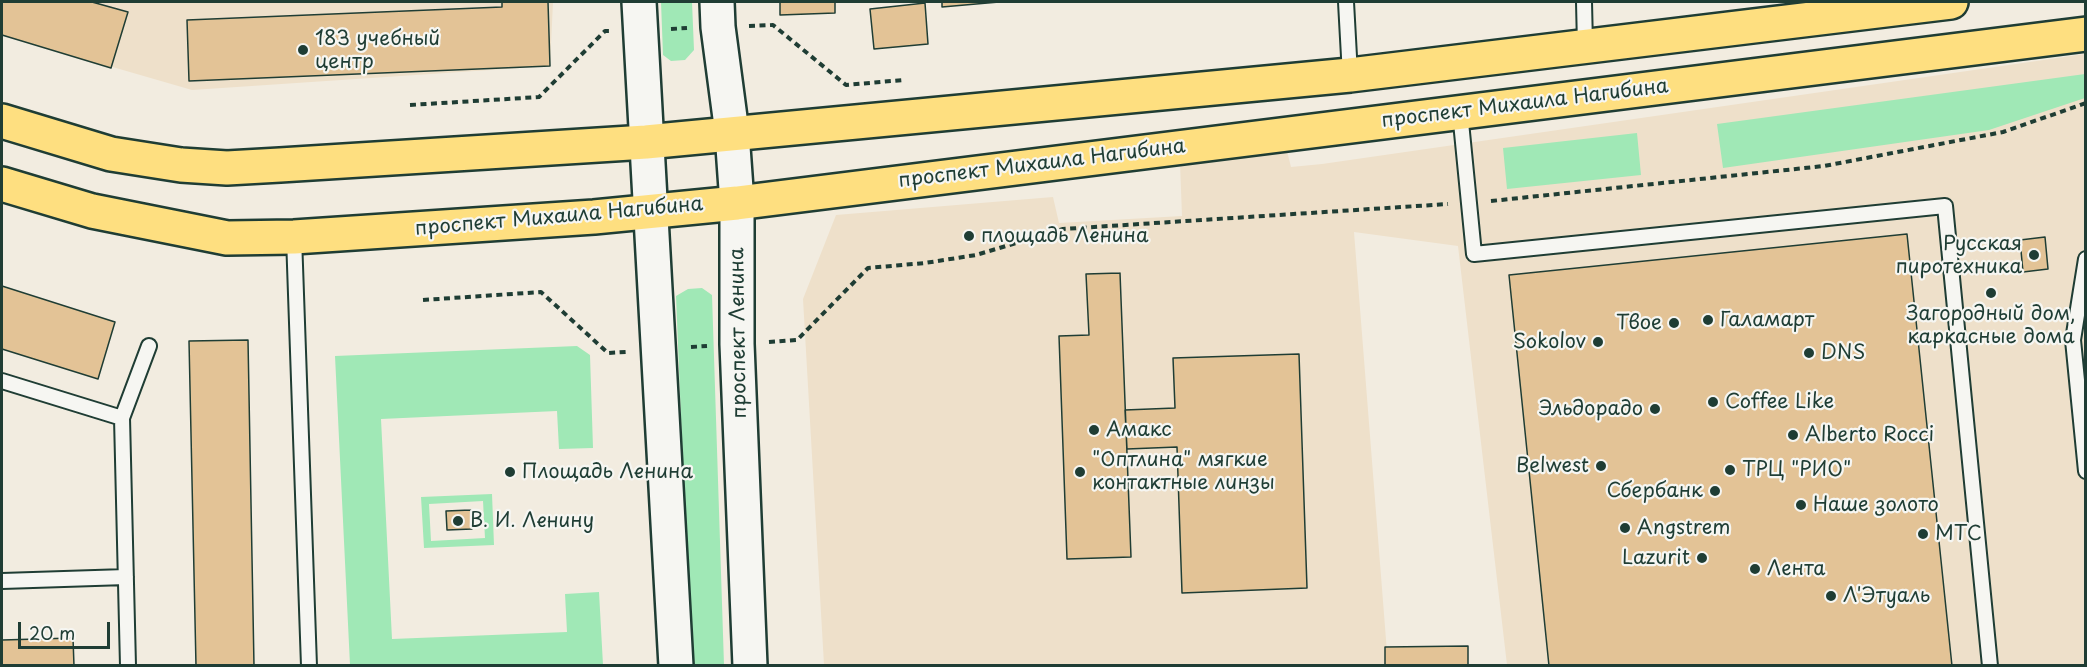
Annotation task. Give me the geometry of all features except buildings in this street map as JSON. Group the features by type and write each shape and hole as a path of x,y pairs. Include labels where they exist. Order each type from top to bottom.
{"main road":[{"path":"639,2 676,666"},
{"name":"проспект Ленина","path":"717,2 718,27 732,133 737,203 737,344 750,666"},
{"path":"2,121 111,154 181,165 227,168 646,142 1350,75 1952,2"},
{"name":"проспект Михаила Нагибина","path":"2,184 92,211 227,238 294,237 582,218 737,203 2085,34"}],"lane":[{"path":"1346,2 1350,75"},
{"path":"1584,2 1585,45"},
{"path":"1460,111 1474,254 1945,206 1990,666"},
{"path":"294,237 309,666"},
{"path":"2085,259 2073,340 2085,471"},
{"path":"128,666 122,418 149,346"},
{"path":"2,381 122,418"},
{"path":"2,581 126,576"}],"path":[{"path":"773,25 846,85 903,80"},
{"path":"410,105 506,99"},
{"path":"797,340 868,268 976,255 1063,229 1469,203 1824,166 2003,132 2085,103"},
{"path":"423,300 541,292"}],"shaded area":[{"name":"183 учебный центр","path":"2,2 553,2 550,66 192,90 2,35"},
{"path":"2085,54 2085,665 1507,665 1458,246 1354,232 1388,665 824,665 803,299 836,215 1053,197 1059,223 1182,216 1180,163 1287,151 1291,167 1322,164"}],"green space":[{"path":"661,2 692,2 694,50 685,60 671,61 663,55"},
{"path":"2085,74 2085,98 1989,130 1723,168 1717,124"},
{"path":"1637,133 1641,175 1507,189 1503,148"},
{"path":"702,288 712,295 724,665 691,665 676,296 688,289"},
{"path":"577,346 590,355 593,448 559,449 557,411 381,419 392,639 567,632 565,594 599,592 603,665 350,665 335,356"},
{"path":"492,494 494,545 424,548 421,497","holes":["483,501 485,538 431,541 429,504"]}],"place":[{"name":"183 учебный центр","path":"303,50"},
{"name":"площадь Ленина","path":"969,236"},
{"name":"Русская пиротехника","path":"2034,255"},
{"name":"Загородный дом, каркасные дома","path":"1991,293"},
{"name":"Галамарт","path":"1708,320"},
{"name":"Твое","path":"1674,323"},
{"name":"Sokolov","path":"1598,342"},
{"name":"DNS","path":"1809,353"},
{"name":"Coffee Like","path":"1713,402"},
{"name":"Эльдорадо","path":"1655,409"},
{"name":"Амакс","path":"1094,430"},
{"name":"Alberto Rocci","path":"1793,435"},
{"name":"Belwest","path":"1601,466"},
{"name":"ТРЦ \"РИО\"","path":"1730,470"},
{"name":"Площадь Ленина","path":"510,472"},
{"name":"\"Оптлина\" мягкие контактные линзы","path":"1080,472"},
{"name":"Сбербанк","path":"1715,491"},
{"name":"Наше золото","path":"1801,505"},
{"name":"В. И. Ленину","path":"458,521"},
{"name":"Angstrem","path":"1625,528"},
{"name":"МТС","path":"1923,534"},
{"name":"Lazurit","path":"1702,558"},
{"name":"Лента","path":"1755,569"},
{"name":"Л'Этуаль","path":"1831,596"}]}
